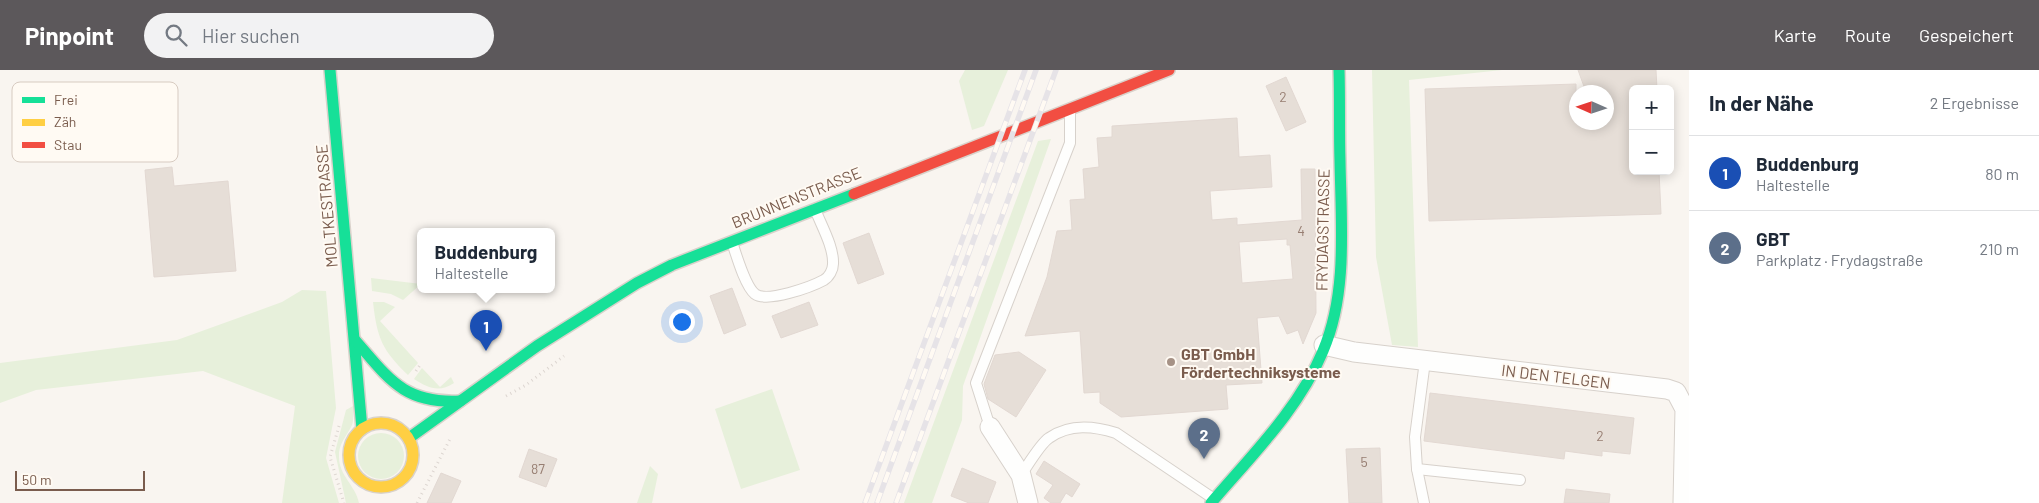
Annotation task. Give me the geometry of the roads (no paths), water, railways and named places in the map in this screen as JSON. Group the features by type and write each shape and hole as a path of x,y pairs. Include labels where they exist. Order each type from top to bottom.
{"street":[{"name":"MOLTKESTRASSE","path":"330,70 362,429"},
{"name":"BRUNNENSTRASSE","path":"409,438 460,400 609,298 672,265 1169,70"},
{"name":"FRYDAGSTRASSE","path":"1213,501 1288,409 1312,373 1324,345 1334,312 1340,274 1339,70"},
{"name":"MOLTKESTRASSE","path":"355,340 369,380"},
{"name":"BRUNNENSTRASSE","path":"355,340 395,383 410,395 422,400 439,403 460,400"},
{"name":"IN DEN TELGEN","path":"1324,345 1354,352 1667,389 1676,392 1685,408 1683,503"},
{"path":"382,419 394,425 409,438 413,450 413,462 409,473 400,482 390,487 365,489 356,477 350,467 348,456 350,446 362,429 382,419"},
{"path":"990,428 1021,475 1028,503"},
{"path":"385,503 390,487"}],"lane":[{"path":"990,428 976,382 1070,144 1070,109"},
{"path":"731,241 747,282 753,293 762,298 773,298 825,279 833,265 832,255 815,208"},
{"path":"1424,503 1417,470 1415,437 1425,361"},
{"path":"1021,475 1049,438 1078,426 1098,427 1116,433 1213,501"},
{"path":"1417,470 1520,480"}],"railway":[{"path":"865,503 1025,70"},
{"path":"877,503 1036,70"},
{"path":"896,503 1056,70"}],"place":[{"name":"Buddenburg","path":"486,351"},
{"name":"GBT GmbH Fördertechniksysteme","path":"1171,362"},
{"name":"GBT","path":"1204,459"}]}
